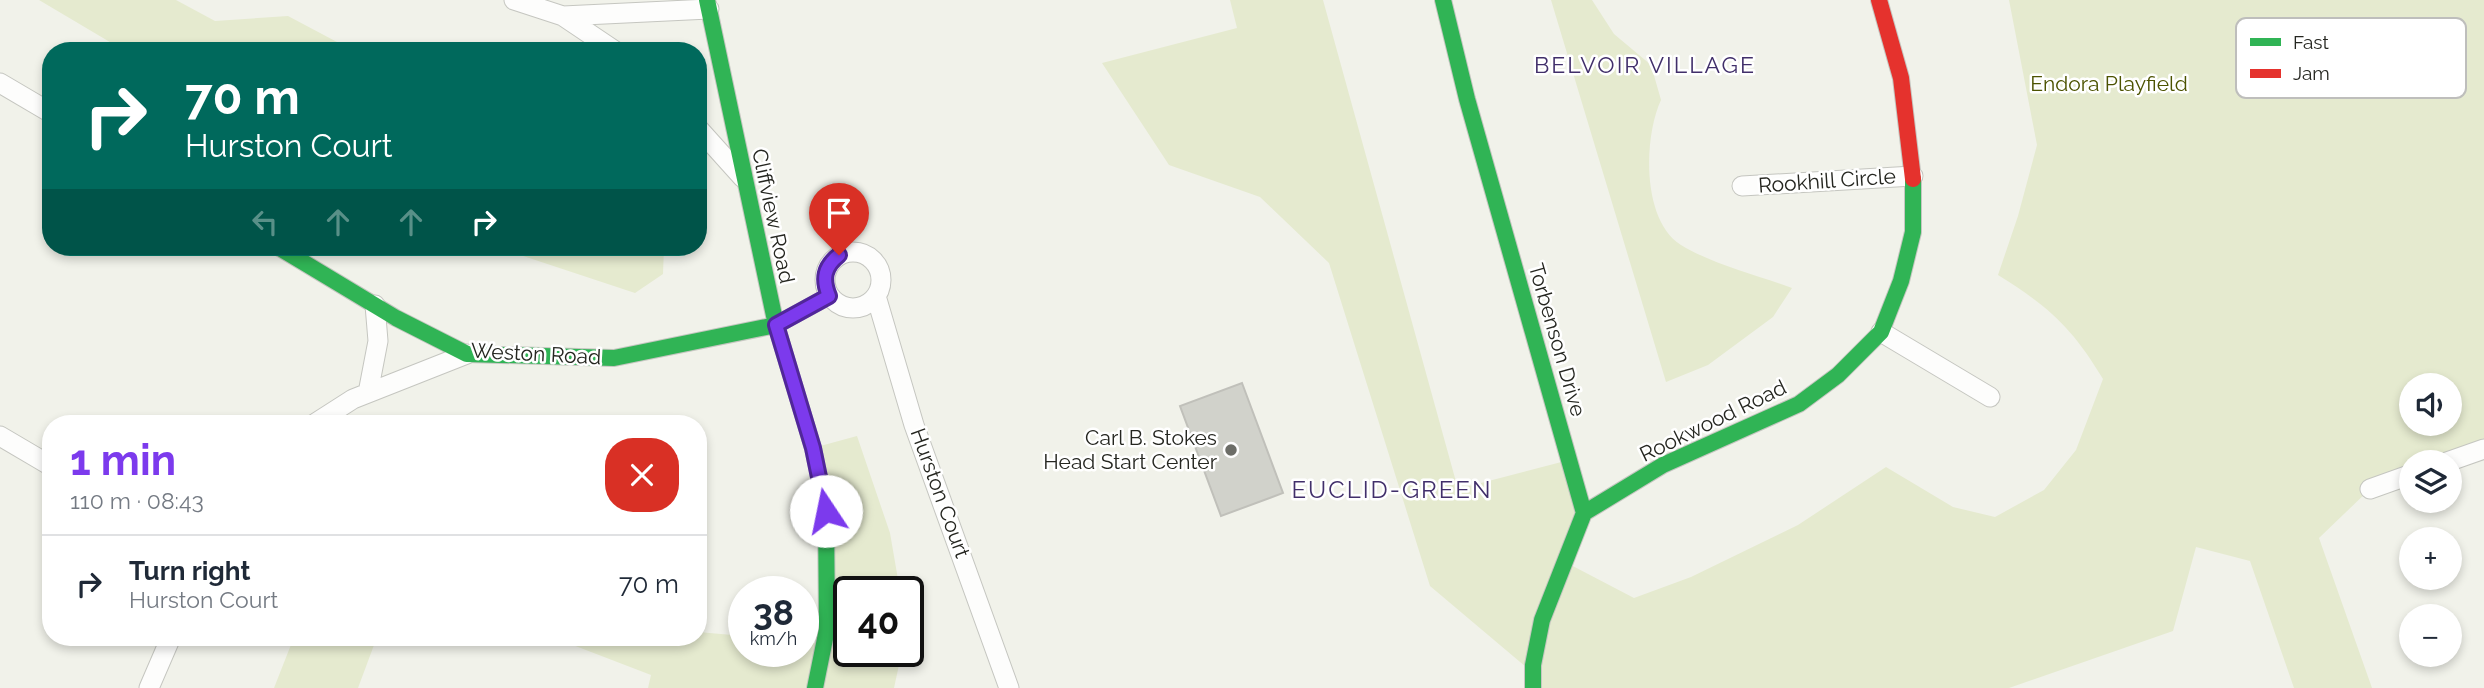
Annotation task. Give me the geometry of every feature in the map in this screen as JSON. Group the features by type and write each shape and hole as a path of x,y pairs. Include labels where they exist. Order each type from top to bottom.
{"street":[{"path":"513,0 563,16 602,42"},
{"name":"Torbenson Drive","path":"1443,0 1467,99 1584,513"},
{"name":"Rookwood Road","path":"1584,513 1663,465 1799,404 1838,375 1881,332 1901,281 1913,232 1913,176 1901,78 1879,0"},
{"path":"563,16 708,4"},
{"name":"Cliffview Road","path":"708,4 776,325 813,448 826,511 827,629 815,688"},
{"path":"0,83 42,108"},
{"path":"707,138 743,178"},
{"name":"Rookhill Circle","path":"1742,186 1913,176"},
{"name":"Hurston Court","path":"829,296 824,278 831,261 848,252 866,255 879,269 880,288 876,296 914,425 1009,688"},
{"name":"Weston Road","path":"293,256 375,305 467,354 614,358 776,325"},
{"path":"776,325 829,296 836,303 853,308 862,307 876,296"},
{"path":"368,393 378,341 375,305"},
{"path":"1881,332 1990,397"},
{"path":"328,415 353,398 467,354"},
{"path":"0,436 42,461"},
{"path":"2462,457 2484,449"},
{"path":"2370,489 2399,479"},
{"path":"1534,688 1532,672 1542,614 1567,562 1584,513"},
{"path":"149,688 167,646"}],"green space":[{"path":"39,0 176,0 215,21 288,16 337,42 110,42"},
{"name":"Endora Playfield","path":"1230,0 1323,0 1458,489 1569,460 1584,513 1567,563 1634,598 1691,577 1798,525 1886,467 1953,507 1995,517 2044,490 2076,450 2103,379 2081,345 2058,319 1998,275 2018,216 2037,145 2009,0 2484,0 2484,449 2462,457 2462,450 2399,450 2399,478 2370,489 2319,538 2372,688 2294,688 2250,561 2196,547 2173,631 2009,688 1533,688 1532,672 1430,586 1329,263 1260,197 1169,165 1102,63 1237,28"},
{"path":"1551,0 1592,0 1614,34 1651,65 1661,100 1651,134 1650,177 1659,217 1668,233 1681,245 1706,258 1792,288 1773,317 1708,365 1666,382"},
{"path":"523,256 664,256 663,274 635,293"},
{"path":"857,436 890,533 897,576 833,576 833,667 899,667 894,688 648,688 651,675 575,646 707,646 707,633 728,635 728,667 819,667 819,644 824,644 813,448"},
{"path":"290,646 374,646 358,688 274,688"}],"building":[{"name":"Carl B. Stokes Head Start Center","path":"1242,383 1283,493 1221,516 1180,406"}],"traffic: fast":[{"path":"707,0 776,325 813,448 826,511 827,629 815,688"},
{"path":"1443,0 1467,99 1584,513 1542,620 1533,665 1533,688"},
{"path":"1584,513 1663,465 1799,404 1838,375 1881,332 1901,281 1913,232 1913,179"},
{"path":"293,256 396,318 467,354 614,358 776,325 829,296"}],"traffic: jam":[{"path":"1879,0 1901,78 1913,179"}],"place":[{"name":"Carl B. Stokes Head Start Center","path":"1231,450"}],"district":[{"name":"BELVOIR VILLAGE","path":"1645,65"},
{"name":"EUCLID-GREEN","path":"1392,490"}],"route":[{"path":"826,511 813,448 776,325 829,296 825,288 826,269 839,255"}]}
